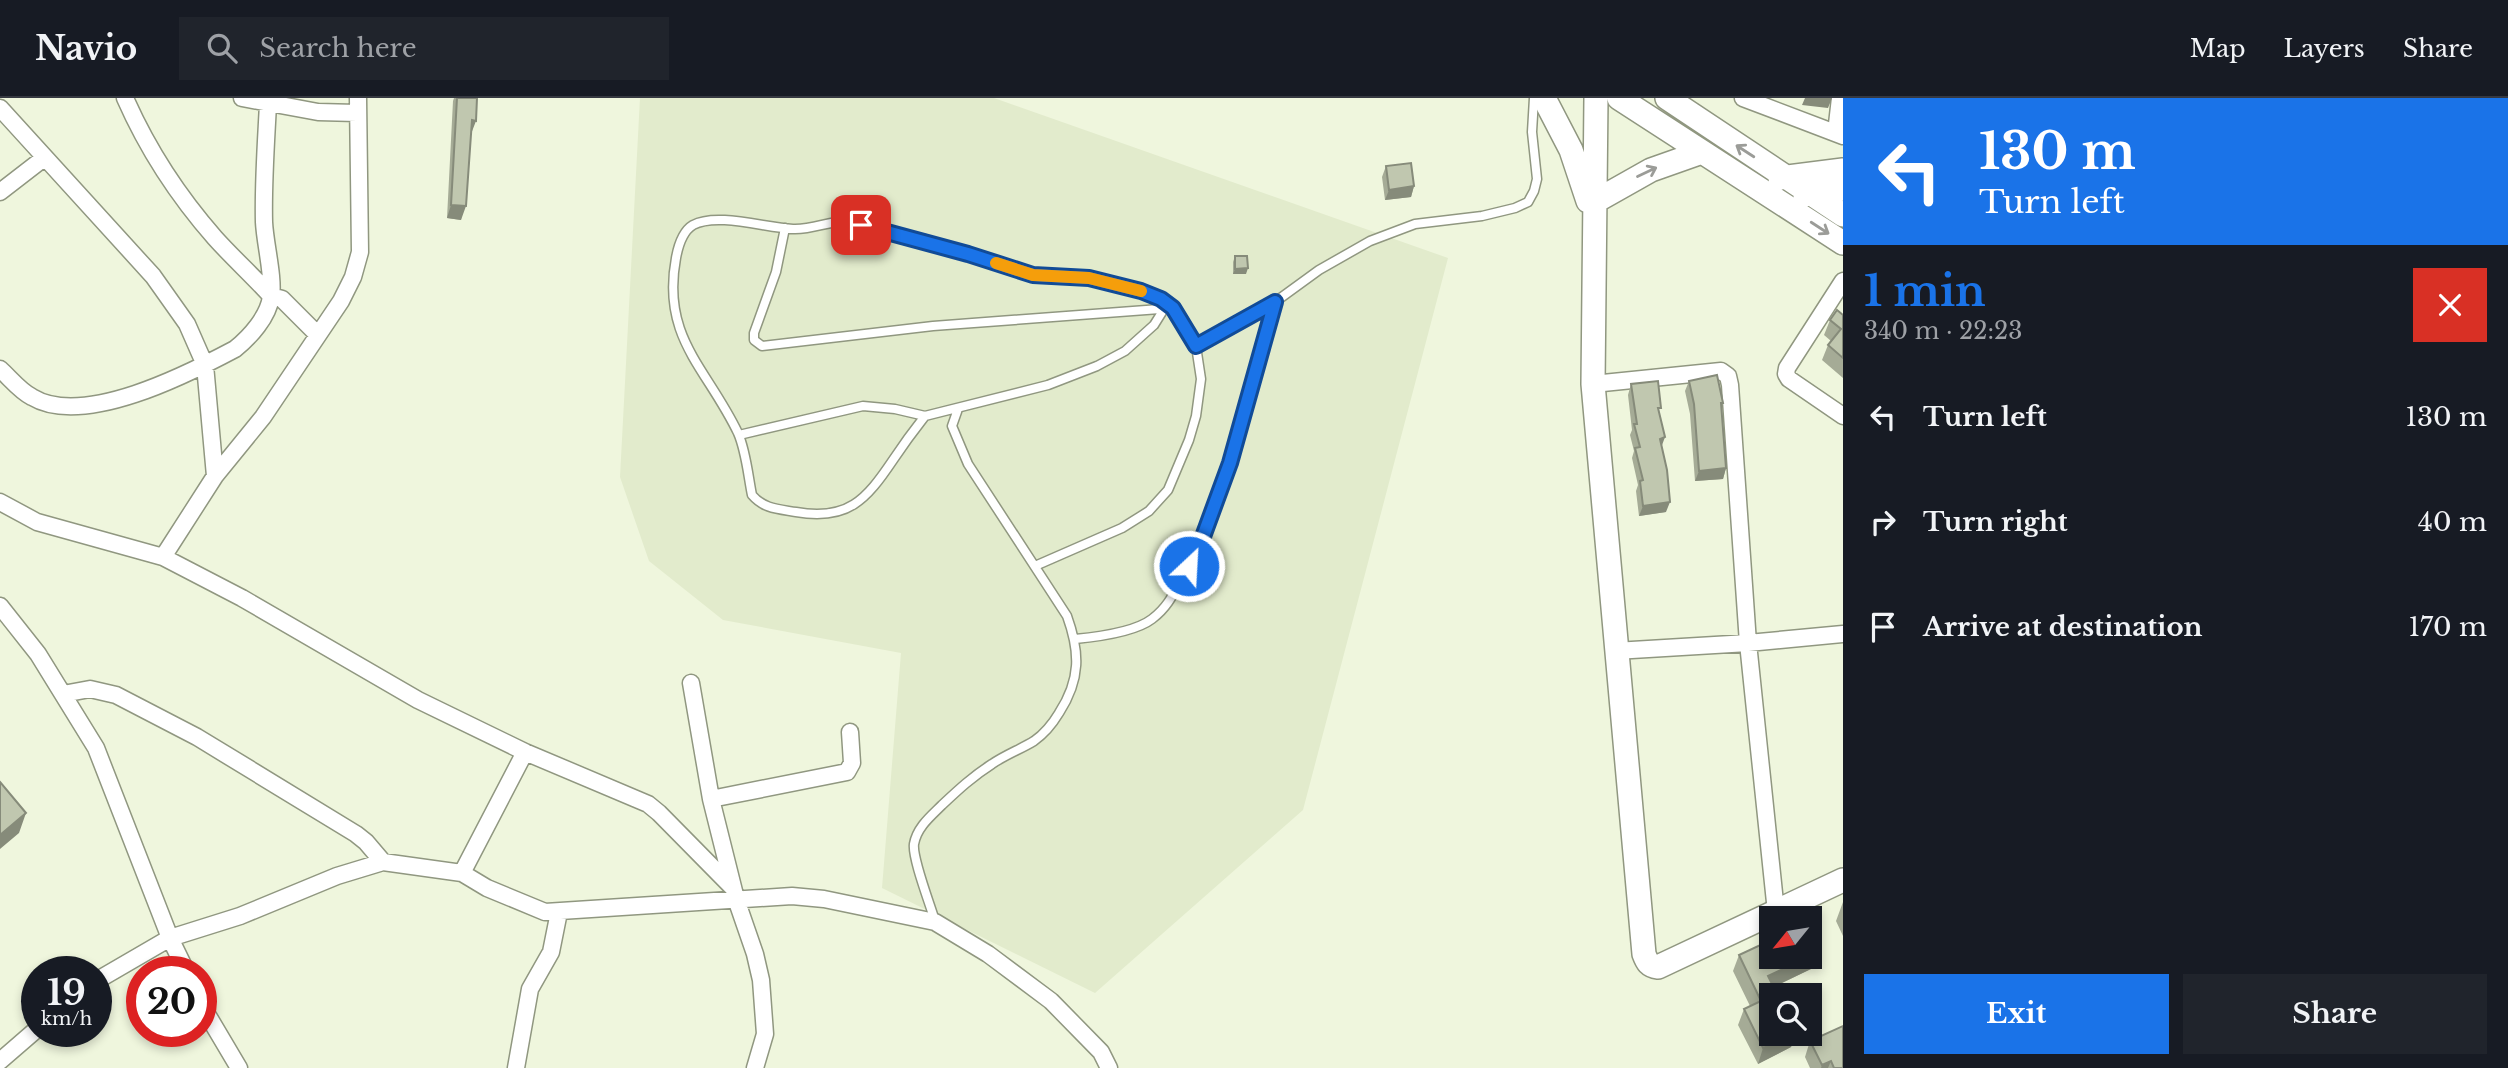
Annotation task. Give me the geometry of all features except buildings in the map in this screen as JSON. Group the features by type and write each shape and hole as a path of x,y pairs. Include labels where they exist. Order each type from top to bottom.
{"street":[{"path":"125,98 180,194 214,237 271,296 282,299 318,335"},
{"path":"163,557 215,475 263,417 318,335 353,277 360,252 357,106 318,112 242,98"},
{"path":"1544,98 1571,150 1595,225"},
{"path":"1596,98 1593,384 1644,954 1647,962 1658,967 1759,920"},
{"path":"1619,98 1843,243"},
{"path":"1667,98 1819,187 1843,215"},
{"path":"1743,98 1839,135 1840,98"},
{"path":"0,369 31,397 44,403 85,406 127,397 163,384 205,365 244,342 267,309 271,296 264,225 268,104"},
{"path":"0,108 153,276 187,324 205,365 215,475"},
{"path":"1596,201 1642,174 1702,152"},
{"path":"0,192 44,158"},
{"path":"1777,200 1819,187 1843,170"},
{"path":"1751,183 1819,187"},
{"path":"1843,281 1787,368 1786,374 1789,379 1843,416"},
{"path":"1593,384 1721,371 1728,376 1748,643 1775,906"},
{"path":"0,502 37,522 163,557 242,598 418,701 525,752 648,804 734,894"},
{"path":"0,606 38,654 96,748 179,956"},
{"path":"1615,651 1843,634"},
{"path":"691,683 711,799 734,894 761,980 765,1034 755,1068"},
{"path":"63,694 90,689 107,692 197,737 356,834 383,862"},
{"path":"711,799 847,772 852,763 850,732"},
{"path":"462,873 525,752"},
{"path":"112,972 170,938 240,916 337,876 383,862 462,873 487,888 534,909 559,912 734,894 824,899 935,922 988,954 1051,1001 1101,1052 1109,1068"},
{"path":"1789,906 1843,880"},
{"path":"516,1068 530,989 551,952 559,912"},
{"path":"217,1031 239,1068"},
{"path":"0,1061 21,1043"}],"lane":[{"path":"1196,346 1275,302 1319,270 1370,240 1415,224 1482,216 1528,202 1537,179 1532,132 1534,98"},
{"path":"925,416 874,489 858,503 842,510 809,514 766,507 758,502 752,495 739,435 691,356 680,332 672,278 677,251 686,231 692,225 702,223 737,222 805,229 840,220 850,221 1033,275 1089,278 1161,299 1196,346 1201,379 1196,416 1189,440 1168,490 1149,511 1122,528 1035,566"},
{"path":"785,228 776,272 754,333 754,340 762,346 933,326 1168,309"},
{"path":"1075,639 1100,636 1150,621 1170,602 1197,553 1230,463 1275,302"},
{"path":"739,435 863,406 895,409 925,416 1048,385 1097,366 1125,351 1168,309"},
{"path":"935,922 915,857 914,845 918,833 932,815 974,776 995,761 1035,740 1052,724 1074,685 1077,664 1075,639 1067,616 968,464 956,441 952,426 958,408"}],"shaded area":[{"path":"640,98 994,98 1448,258 1303,810 1095,993 882,888 901,653 723,620 649,561 620,477"}],"slow traffic":[{"path":"996,263 1033,275 1089,278 1141,291"}],"route":[{"path":"861,225 1033,275 1089,278 1141,291 1161,299 1173,308 1196,346 1275,302 1230,463 1197,553 1189,566"}]}
